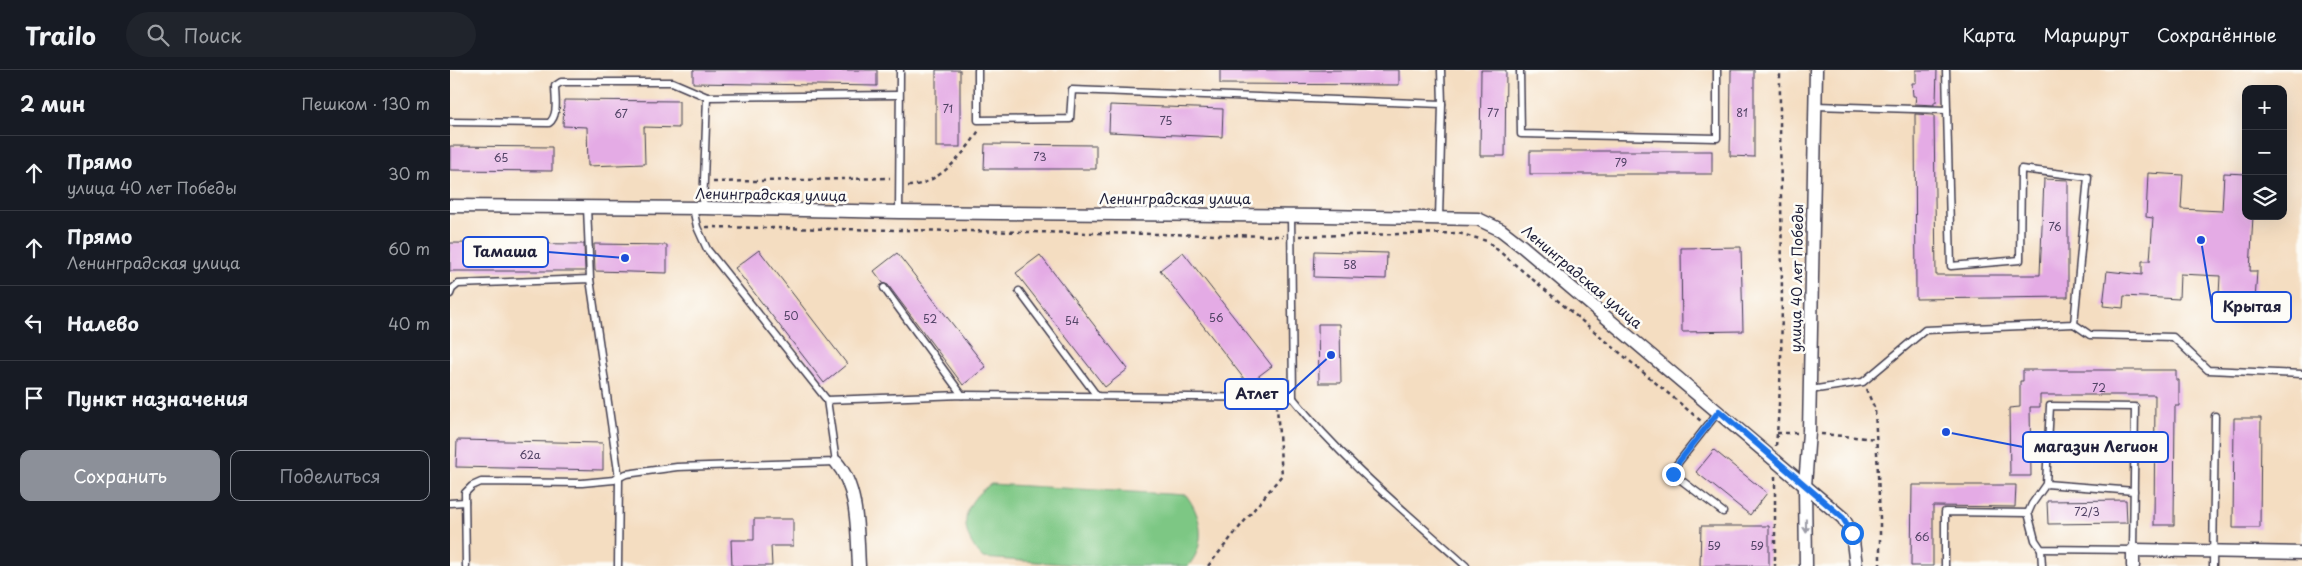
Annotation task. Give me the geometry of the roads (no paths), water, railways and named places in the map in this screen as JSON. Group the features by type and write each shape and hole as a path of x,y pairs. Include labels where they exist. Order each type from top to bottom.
{"street":[{"name":"улица 40 лет Победы","path":"1806,566 1805,486 1809,432 1816,70"},
{"name":"Ленинградская улица","path":"450,206 1291,215 1478,220 1501,230 1556,274 1775,458 1805,486"},
{"path":"836,462 841,468 856,507 859,566"},
{"path":"1805,486 1843,518 1852,533 1856,566"},
{"path":"2133,566 2133,550 2302,553"}],"lane":[{"path":"899,212 900,70"},
{"path":"978,70 978,120 1070,119 1072,90 1442,104"},
{"path":"1439,218 1441,70"},
{"path":"1520,70 1521,134 1717,138 1717,70"},
{"path":"1946,70 1950,266 2020,260 2021,169 2088,177 2074,324"},
{"path":"450,122 549,123 554,119 555,114 555,86 560,82 672,82 707,97 899,95"},
{"path":"466,566 465,493 472,486 481,482 582,483 614,480 626,474 677,467 836,462 827,400 707,249 697,227 698,208 704,182 707,97"},
{"path":"1815,106 1947,110"},
{"path":"587,207 590,279 619,478 618,566"},
{"path":"1291,215 1293,398 1318,430 1364,475 1466,566"},
{"path":"450,294 452,289 458,284 590,279"},
{"path":"884,288 962,394"},
{"path":"1019,291 1097,396"},
{"path":"1810,390 1863,382 1925,330 2074,324 2090,335 2173,337 2208,370 2302,374"},
{"path":"827,400 962,394 1293,398"},
{"path":"2041,549 2133,550 2135,407 2050,406 2046,484 2028,513 2034,540 2041,549 2042,566"},
{"path":"1719,411 1674,468 1673,474 1723,512"},
{"path":"2213,566 2215,416"},
{"path":"2046,484 2134,491"},
{"path":"450,503 465,502"},
{"path":"1945,566 1945,512 2028,513"}],"place":[{"name":"Крытая","path":"2201,240"},
{"name":"Тамаша","path":"625,258"},
{"name":"Атлет","path":"1331,355"},
{"name":"магазин Легион","path":"1946,432"}]}
